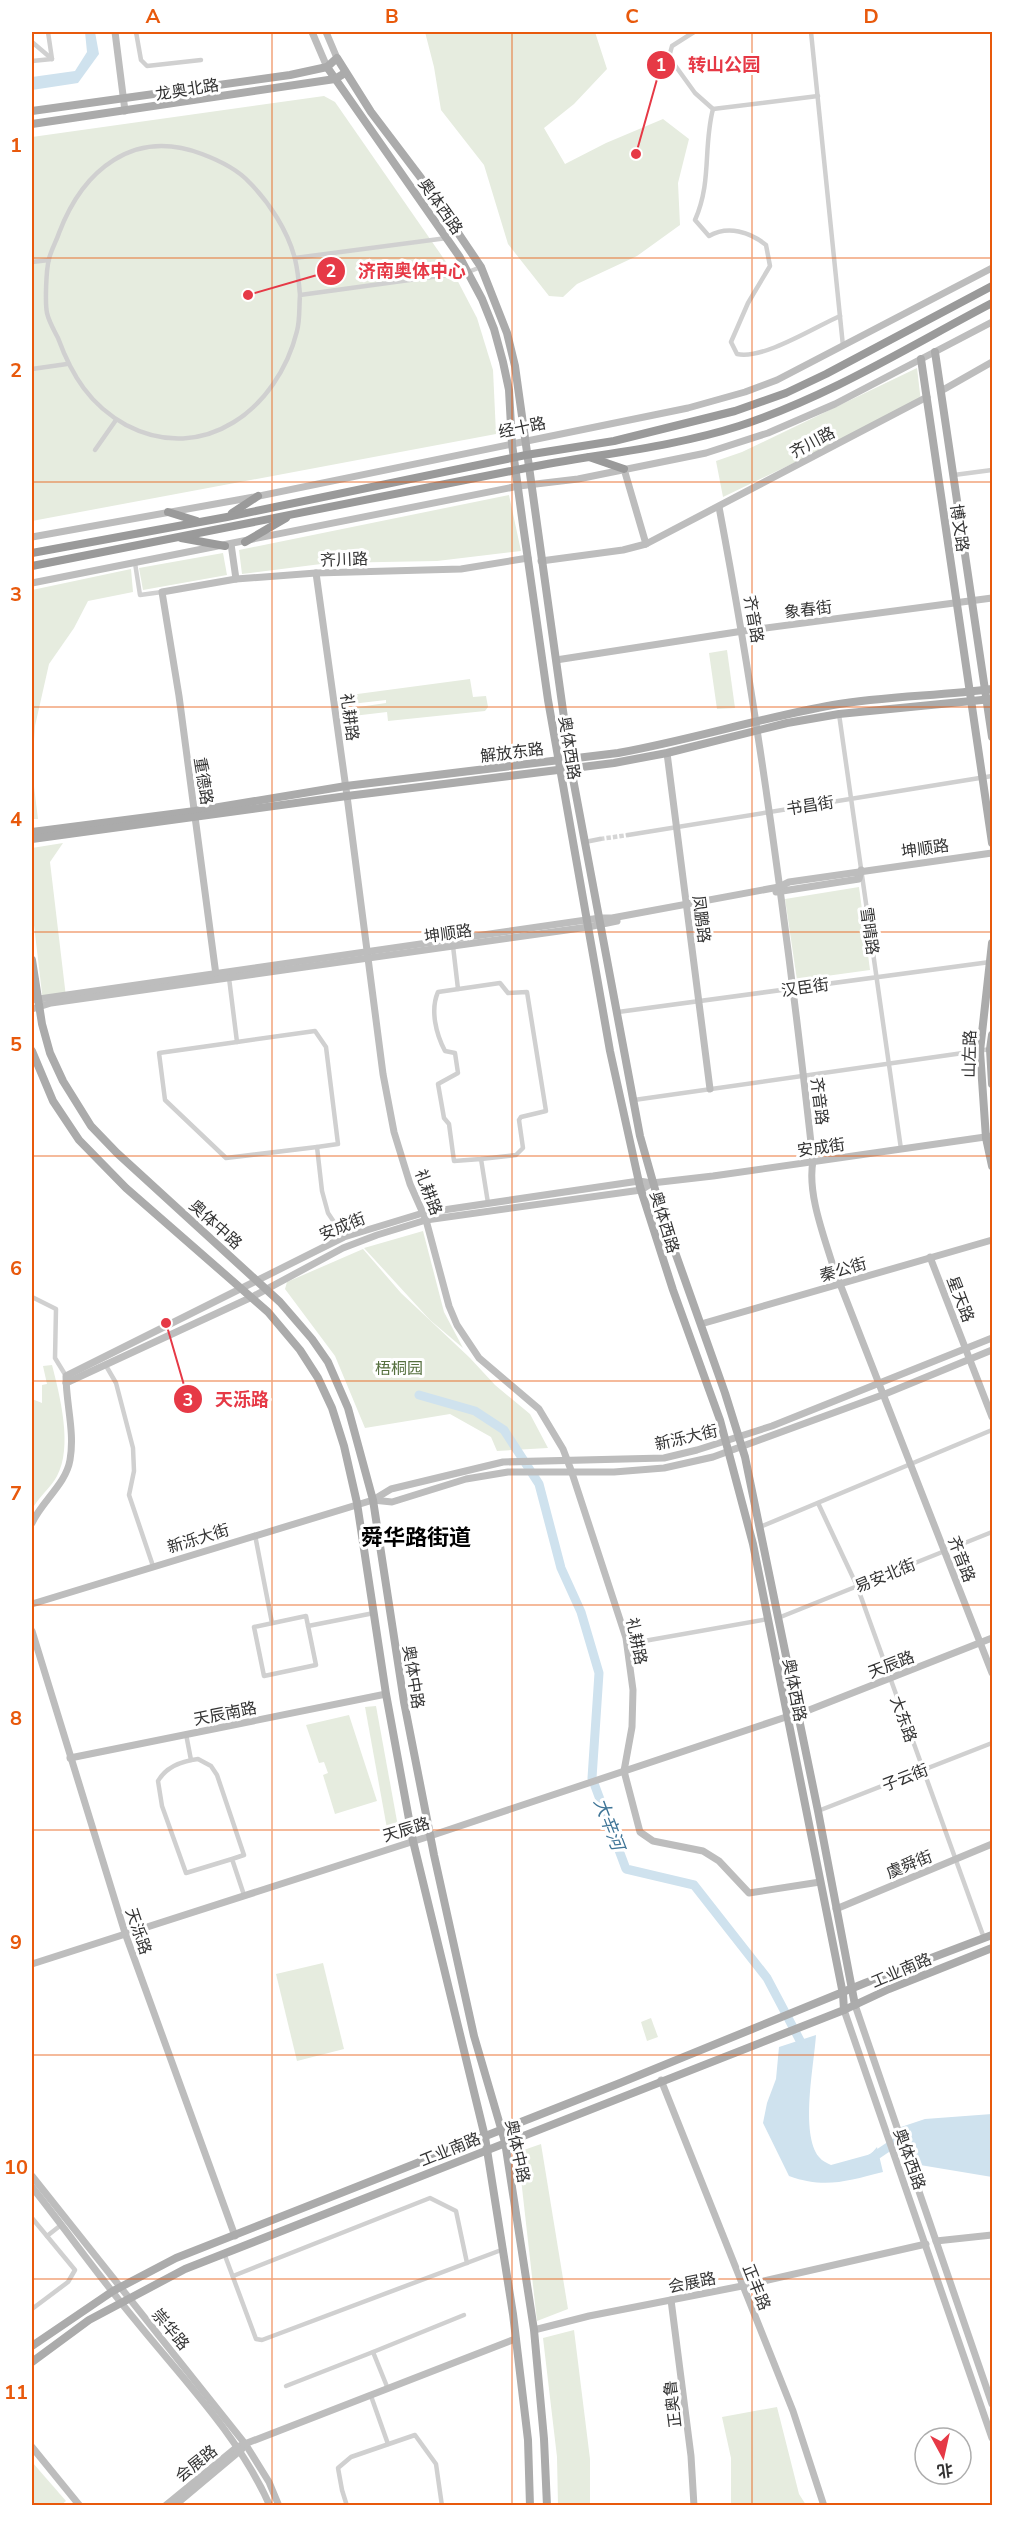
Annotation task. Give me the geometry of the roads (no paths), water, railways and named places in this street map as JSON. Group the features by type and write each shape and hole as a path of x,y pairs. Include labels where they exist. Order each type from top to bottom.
{"highway":[{"name":"经十路","path":"32,553 227,517 526,454 614,441 735,411 806,383 993,286"},
{"path":"32,566 528,467 695,438 738,426 790,407 993,303"},
{"path":"589,457 624,469"},
{"path":"227,517 258,496"},
{"path":"168,512 201,522"},
{"path":"245,542 292,514"},
{"path":"175,537 228,545"}],"main road":[{"name":"龙奥北路","path":"32,111 290,75 327,67 338,58"},
{"name":"奥体西路","path":"338,58 345,73 371,112 421,178 481,267 507,333 515,366 571,768 645,1159 742,1448 799,1714 855,2005"},
{"name":"奥体西路","path":"327,67 447,238 468,272 494,329 503,362 509,390 512,444 559,769 610,1051 641,1190 673,1290 720,1419 753,1544 843,1994 844,2010"},
{"name":"龙奥北路","path":"32,124 335,79 345,73"},
{"name":"博文路","path":"935,352 990,699"},
{"name":"博文路","path":"921,359 970,701"},
{"name":"解放东路","path":"32,839 195,814 346,786 658,746 757,725 835,705 989,690"},
{"name":"解放东路","path":"32,832 614,763 667,753 757,725 839,714 990,699"},
{"path":"990,699 993,737"},
{"path":"970,701 993,843"},
{"name":"山左路","path":"993,943 980,1051 993,1166"},
{"name":"奥体中路","path":"32,960 34,1003 50,1053 63,1081 91,1126 280,1302 312,1339 328,1362 348,1408 373,1500 404,1702 430,1836 474,2036 505,2142 534,2330 544,2439 547,2505"},
{"name":"山左路","path":"993,1035 993,1084"},
{"name":"奥体中路","path":"32,1051 53,1101 78,1140 126,1188 252,1297 300,1350 318,1378 332,1408 344,1446 357,1503 386,1694 413,1841 487,2148 504,2249 528,2440 530,2505"},
{"name":"工业南路","path":"32,2346 116,2290 176,2258 988,1936"},
{"name":"工业南路","path":"32,2362 89,2320 184,2269 487,2148 812,2023 993,1948"}],"street":[{"path":"48,32 52,59"},
{"path":"115,32 125,111"},
{"path":"136,32 141,60 147,66 201,60"},
{"name":"奥体西路","path":"312,32 327,67"},
{"name":"奥体西路","path":"326,32 338,58"},
{"path":"694,32 672,46 669,57 695,93 713,109 818,96"},
{"path":"811,32 843,346"},
{"path":"32,42 52,59"},
{"path":"32,61 52,59"},
{"path":"713,109 708,127 708,162 703,201 694,220 709,236 728,229 755,237 766,245 770,266 735,329 731,342 737,354 746,356 773,347 840,316"},
{"path":"160,145 187,148 218,160 248,180 281,226 295,258 300,295 297,330 279,375 264,399 227,428 204,436 183,439 161,438 116,420 86,392 67,364 47,313 49,260 66,214 77,194 94,175 137,150 160,145"},
{"path":"295,258 447,238 456,230"},
{"path":"32,262 49,260"},
{"path":"300,295 468,272 481,267"},
{"name":"经十路","path":"32,537 258,496 688,408 745,392 777,380 993,268"},
{"path":"32,583 519,486 531,486 706,453 768,433 835,404 993,322"},
{"path":"941,391 993,362"},
{"path":"32,369 67,364"},
{"name":"齐川路","path":"542,561 623,550 646,544 927,397"},
{"path":"94,450 116,420"},
{"path":"624,469 646,544"},
{"path":"954,475 993,470"},
{"name":"齐音路","path":"719,507 743,631 794,988 818,1217 910,1463 993,1673"},
{"path":"228,545 236,579"},
{"name":"齐川路","path":"162,592 236,579 316,573 461,569 528,558"},
{"path":"135,563 140,596 162,592"},
{"name":"礼耕路","path":"316,573 383,1074 394,1132 410,1184 424,1217 449,1306 472,1350 498,1376 538,1409 563,1449 571,1470 627,1644 633,1690 632,1727 624,1771"},
{"name":"重德路","path":"162,592 216,975"},
{"name":"象春街","path":"556,660 743,631 993,598"},
{"name":"雪晴路","path":"839,714 901,1149"},
{"name":"凤鹏路","path":"667,753 710,1089"},
{"name":"书昌街","path":"628,835 993,776"},
{"path":"585,842 600,839"},
{"name":"坤顺路","path":"368,955 453,946 780,889 789,882 993,853"},
{"name":"坤顺路","path":"34,1003 587,924"},
{"path":"453,946 458,989"},
{"name":"汉臣街","path":"618,1012 992,962"},
{"path":"228,975 237,1042"},
{"name":"坤顺路","path":"34,1003 228,975"},
{"path":"500,983 508,993 527,992 546,1111 521,1117 519,1120 523,1148 516,1155 481,1159 454,1161 449,1124 444,1118 438,1084 458,1073 455,1053 445,1051 439,1039 433,1003 438,992 500,983"},
{"path":"315,1031 326,1047 338,1144 317,1147 226,1158 165,1100 159,1053 315,1031"},
{"path":"634,1100 992,1049"},
{"name":"安成街","path":"66,1380 344,1237 488,1203 639,1181 652,1183 989,1137"},
{"path":"317,1147 322,1191 328,1213 344,1237"},
{"path":"481,1159 488,1203"},
{"name":"安成街","path":"265,1289 343,1248 424,1217 641,1190 652,1183"},
{"name":"秦公街","path":"701,1324 993,1240"},
{"name":"星天路","path":"930,1257 993,1417"},
{"path":"66,1380 252,1297 265,1289"},
{"path":"32,1297 56,1309 55,1358 66,1380 71,1417 70,1461 56,1490 36,1513 32,1523"},
{"name":"新泺大街","path":"373,1500 391,1489 507,1461 664,1458 726,1442 881,1384 993,1338"},
{"name":"新泺大街","path":"32,1604 357,1503 373,1500 392,1502 466,1479 508,1472 571,1470 614,1472 663,1468 729,1452 885,1394 993,1350"},
{"path":"105,1364 116,1383 134,1448 134,1471 129,1495 153,1566"},
{"path":"759,1527 993,1430"},
{"name":"大东路","path":"818,1503 857,1586 955,1860 988,1936"},
{"name":"易安北街","path":"778,1618 993,1532"},
{"path":"255,1535 272,1623"},
{"path":"308,1626 374,1613"},
{"path":"306,1616 308,1626 316,1665 264,1676 254,1627 306,1616"},
{"path":"627,1644 768,1619"},
{"name":"天泺路","path":"32,1631 125,1933 235,2236"},
{"name":"天辰路","path":"799,1714 993,1638"},
{"name":"天辰南路","path":"70,1758 386,1694"},
{"name":"天辰路","path":"32,1964 430,1836 786,1717"},
{"path":"186,1734 191,1760"},
{"name":"子云街","path":"818,1811 993,1743"},
{"path":"198,1759 211,1766 217,1775 244,1855 232,1859 186,1873 162,1806 158,1781 161,1775 177,1764 191,1760 198,1759"},
{"path":"624,1771 640,1832 652,1841 703,1851 719,1861 749,1893 820,1882"},
{"name":"虞舜街","path":"836,1909 993,1845"},
{"path":"232,1859 244,1895"},
{"name":"奥体西路","path":"855,2005 993,2404"},
{"name":"奥体西路","path":"844,2010 993,2438"},
{"name":"正丰路","path":"661,2080 793,2411 824,2505"},
{"name":"崇华路","path":"32,2176 116,2290"},
{"name":"崇华路","path":"32,2187 246,2445 269,2482 279,2505"},
{"path":"233,2276 430,2198 456,2211 466,2263"},
{"path":"32,2218 75,2270 68,2282 32,2309"},
{"path":"47,2236 61,2224"},
{"path":"926,2244 993,2235"},
{"name":"会展路","path":"534,2330 926,2244"},
{"path":"224,2253 256,2339 262,2340 504,2249"},
{"name":"正奥鲁","path":"671,2300 691,2456 694,2505"},
{"name":"崇华路","path":"125,2301 239,2450 270,2505"},
{"path":"285,2386 464,2315"},
{"name":"会展路","path":"165,2505 246,2445 515,2339"},
{"path":"373,2352 388,2389"},
{"path":"370,2396 388,2444"},
{"path":"347,2505 338,2468 351,2457 415,2435 436,2464 442,2505"},
{"path":"32,2447 80,2505"},
{"name":"会展路","path":"174,2505 239,2450"}],"water":[{"path":"85,32 95,32 99,54 78,83 32,90 32,77 75,71 87,52"},
{"path":"816,2035 809,2116 813,2146 820,2158 831,2165 871,2154 877,2147 883,2172 847,2181 825,2183 789,2176 763,2123 767,2103 776,2079 779,2047"},
{"path":"992,2114 992,2177 914,2164 901,2127 925,2119"}],"waterway":[{"name":"大辛河","path":"419,1395 475,1411 504,1430 539,1484 561,1568 581,1612 599,1673 592,1778 626,1869 694,1885 767,1978 805,2050"},
{"name":"大辛河","path":"869,2160 915,2129"}],"tunnel":[{"path":"600,839 628,835"}],"place":[{"name":"转山公园","path":"636,154"},
{"name":"济南奥体中心","path":"248,295"},
{"name":"天泺路","path":"166,1323"}],"district":[{"name":"舜华路街道","path":"416,1537"}],"park label":[{"name":"梧桐园","path":"399,1368"}]}
